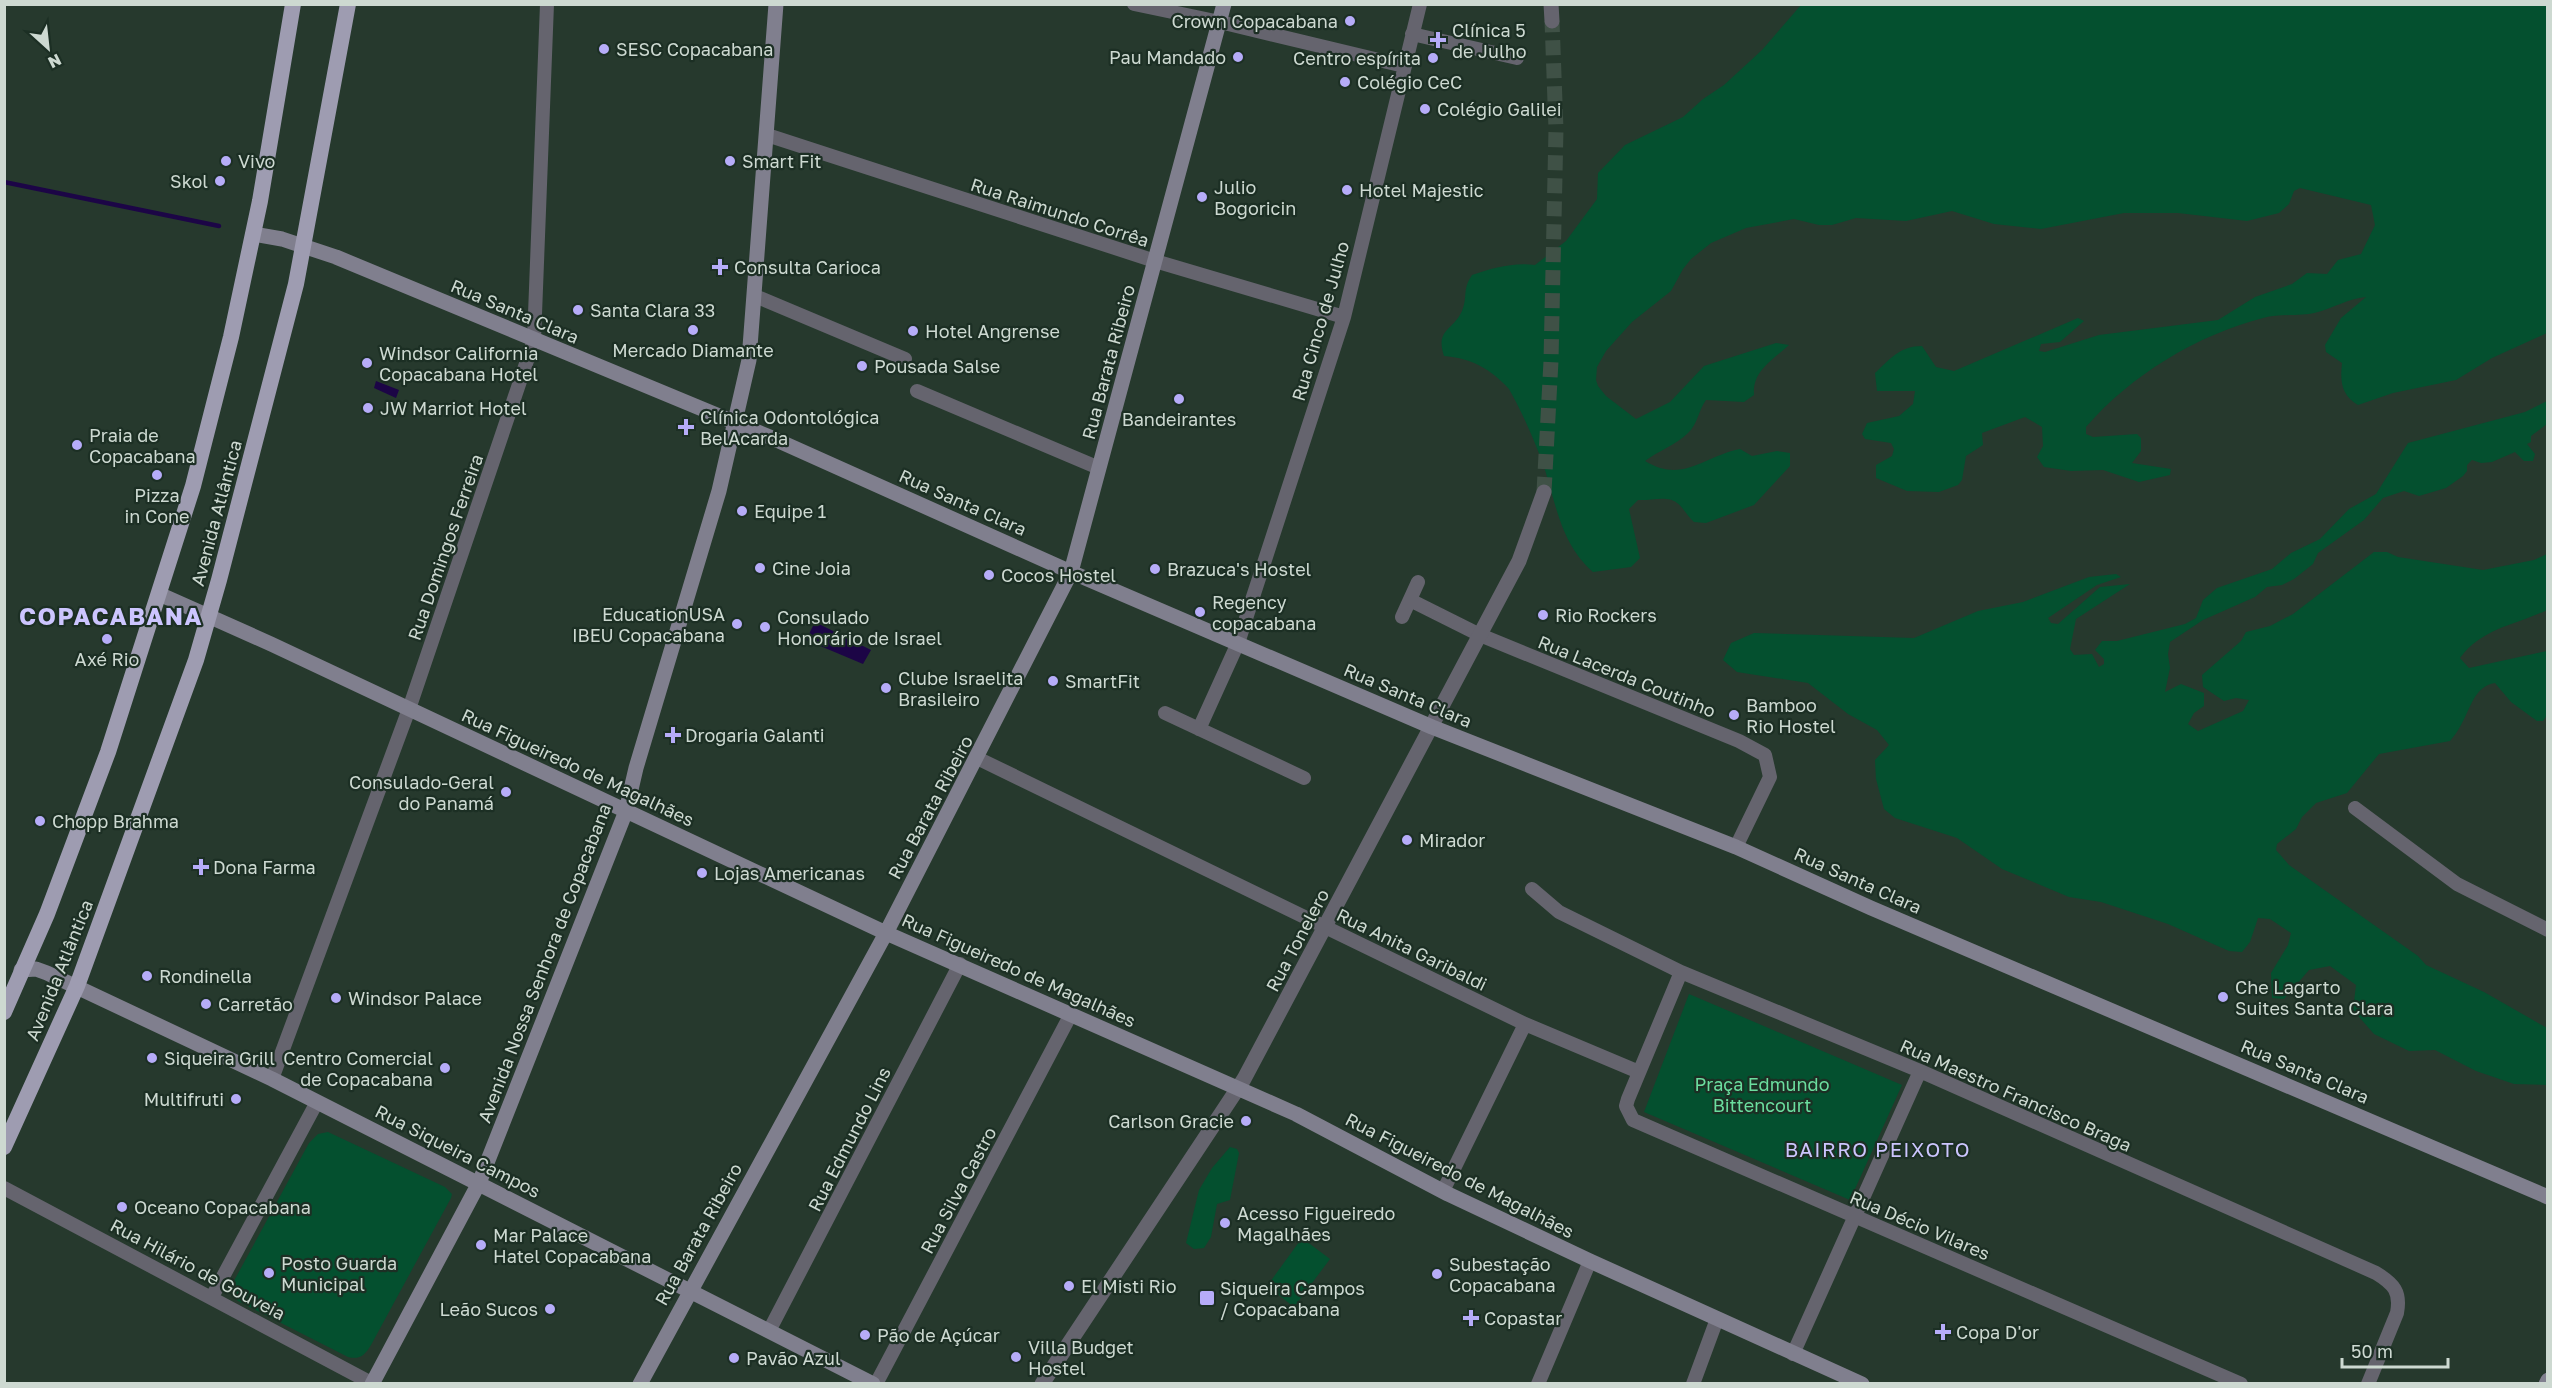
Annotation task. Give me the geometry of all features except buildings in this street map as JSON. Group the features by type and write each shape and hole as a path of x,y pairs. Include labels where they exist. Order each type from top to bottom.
{"highway":[{"name":"Avenida Atlântica","path":"4,1012 47,914 108,753 193,486 231,337 253,234 293,4"},
{"name":"Avenida Atlântica","path":"4,1147 76,986 194,667 296,284 348,4"}],"main road":[{"name":"Avenida Nossa Senhora de Copacabana","path":"372,1383 479,1183 626,811 636,768 719,491 749,360 776,4"},
{"name":"Rua Barata Ribeiro","path":"640,1383 886,933 1071,572 1224,4"},
{"name":"Rua Santa Clara","path":"253,234 303,245 735,423 1071,572 1432,727 1736,847 1871,908 2547,1197"},
{"name":"Rua Figueiredo de Magalhães","path":"159,594 209,615 886,933 1239,1088 1335,1133 1443,1191 1590,1261 1862,1383"},
{"name":"Rua Siqueira Campos","path":"21,970 36,969 76,986 272,1079 688,1292 874,1383"}],"street":[{"name":"Rua Domingos Ferreira","path":"272,1079 409,709 534,340 547,4"},
{"path":"1134,4 1404,66"},
{"name":"Rua Cinco de Julho","path":"1200,729 1238,643 1344,317 1420,4"},
{"path":"1551,4 1552,21"},
{"path":"1412,34 1517,58"},
{"name":"Rua Raimundo Corrêa","path":"767,135 1155,261 1344,317"},
{"path":"755,296 905,359"},
{"path":"916,391 1099,468"},
{"name":"Rua Tonelero","path":"1042,1383 1239,1088 1520,561 1544,492"},
{"path":"1402,617 1418,582"},
{"path":"1410,600 1480,635"},
{"name":"Rua Lacerda Coutinho","path":"1480,635 1739,741 1765,755 1770,777 1736,847"},
{"path":"1165,713 1304,778"},
{"name":"Rua Anita Garibaldi","path":"977,758 1525,1024 1639,1072"},
{"path":"2355,808 2457,884 2547,930"},
{"name":"Rua Maestro Francisco Braga","path":"1532,889 1558,912 1681,972 1920,1071 2390,1281 2397,1289 2400,1300 2397,1313 2368,1383"},
{"name":"Rua Edmundo Lins","path":"769,1331 960,964"},
{"path":"1639,1072 1681,972"},
{"name":"Rua Silva Castro","path":"874,1383 1071,1014"},
{"path":"1443,1191 1525,1024"},
{"path":"1793,1354 1920,1071"},
{"name":"Rua Décio Vilares","path":"1639,1072 1626,1106 1633,1120 2241,1383"},
{"path":"212,1297 317,1102"},
{"name":"Rua Hilário de Gouveia","path":"4,1188 372,1383"},
{"path":"1538,1383 1590,1261"},
{"path":"1693,1383 1717,1319"}],"green space":[{"path":"1801,5 2547,5 2547,333 2492,358 2456,380 2393,393 2358,405 2348,397 2343,387 2342,363 2326,352 2325,345 2341,318 2366,297 2311,313 2263,318 2214,335 2167,359 2123,390 2086,427 2086,434 2093,437 2137,434 2141,438 2141,451 2132,463 2171,469 2170,475 2139,482 2103,470 2071,471 2044,467 2037,457 2043,446 2042,427 2025,417 1982,433 1983,445 1966,456 1962,480 1958,485 1939,492 1907,491 1876,478 1876,465 1892,456 1894,449 1891,443 1865,439 1862,434 1867,423 1899,416 1913,404 1915,391 1877,391 1875,373 1896,354 1907,348 1922,346 1936,367 1954,371 2078,318 2084,321 2060,342 2041,344 2039,351 2045,352 2099,335 2218,320 2255,297 2292,284 2307,273 2327,274 2338,260 2361,254 2375,225 2371,205 2300,188 2294,191 2289,204 2279,213 2247,221 2178,213 2124,213 2041,229 1994,224 1952,211 1906,221 1856,218 1832,225 1819,225 1794,219 1746,228 1711,243 1691,259 1671,291 1632,322 1606,351 1597,367 1596,380 1606,396 1636,419 1670,402 1704,366 1776,343 1789,345 1760,373 1756,379 1754,395 1744,402 1706,400 1694,426 1688,433 1645,461 1671,470 1682,469 1740,449 1752,456 1777,451 1790,453 1790,466 1754,505 1706,523 1694,522 1673,501 1638,500 1629,509 1640,558 1631,567 1593,572 1573,548 1566,534 1539,452 1509,389 1488,370 1463,359 1444,356 1443,335 1462,311 1467,285 1472,275 1503,266 1535,265 1566,241 1597,199 1598,173 1625,145 1683,117 1703,99 1724,85 1762,50"},
{"path":"2547,401 2547,424 2531,436 2531,442 2527,444 2535,454 2533,461 2524,461 2515,452 2492,462 2481,463 2472,460 2467,465 2467,471 2463,476 2446,488 2419,496 2404,491 2383,498 2364,520 2318,553 2313,564 2294,579 2282,585 2267,587 2255,597 2203,620 2170,642 2168,654 2170,668 2165,692 2181,684 2204,693 2204,706 2194,713 2188,724 2198,731 2243,711 2249,700 2236,698 2224,701 2203,687 2202,675 2241,641 2246,632 2270,626 2293,614 2374,552 2387,552 2398,557 2483,570 2534,560 2547,554 2547,610 2489,634 2469,648 2460,658 2469,668 2547,651 2547,715 2543,721 2537,721 2511,702 2495,683 2488,685 2477,694 2450,741 2379,754 2347,793 2316,803 2302,817 2296,829 2277,844 2276,850 2289,865 2418,956 2426,965 2484,992 2547,1028 2547,1085 2514,1084 2476,1071 2435,1050 2409,1051 2374,1034 2353,1010 2356,985 2330,966 2309,970 2284,999 2272,998 2271,973 2288,945 2291,933 2270,919 2258,918 2250,942 2242,952 2229,951 2168,924 2101,902 2069,897 2002,869 1957,838 1895,818 1884,809 1876,779 1875,760 1889,745 1877,730 1848,714 1808,683 1737,672 1723,660 1731,643 1754,633 1914,638 1978,611 2023,602 2089,577 2116,574 2121,577 2097,585 2048,618 2051,623 2058,624 2100,587 2130,584 2076,619 2070,649 2074,655 2092,654 2099,667 2104,664 2104,659 2095,650 2102,641 2117,641 2185,624 2196,618 2203,600 2217,588 2272,569 2291,553 2320,539 2349,509 2376,494 2408,443 2525,412"},
{"name":"Praça Edmundo Bittencourt","path":"1689,994 1902,1085 1850,1200 1644,1112"},
{"path":"328,1132 445,1187 452,1194 371,1345 364,1354 356,1358 348,1357 238,1301 229,1290 309,1143 318,1134"},
{"path":"1230,1147 1237,1149 1239,1153 1230,1200 1217,1204 1211,1237 1204,1248 1194,1249 1186,1243 1199,1190 1212,1168"},
{"path":"1302,1238 1330,1259 1294,1307 1267,1286"}],"shaded area":[{"path":"376,381 399,390 396,398 374,388"},
{"path":"815,622 871,650 863,664 806,640"}],"waterway":[{"path":"4,182 219,226"}],"tunnel":[{"path":"1544,492 1551,361 1556,129 1552,21"}],"place":[{"name":"Crown Copacabana","path":"1350,21"},
{"name":"Clínica 5 de Julho","path":"1438,40"},
{"name":"SESC Copacabana","path":"604,49"},
{"name":"Pau Mandado","path":"1238,57"},
{"name":"Centro espírita","path":"1433,58"},
{"name":"Colégio CeC","path":"1345,82"},
{"name":"Colégio Galilei","path":"1425,109"},
{"name":"Vivo","path":"226,161"},
{"name":"Smart Fit","path":"730,161"},
{"name":"Skol","path":"220,181"},
{"name":"Hotel Majestic","path":"1347,190"},
{"name":"Julio Bogoricin","path":"1202,197"},
{"name":"Consulta Carioca","path":"720,267"},
{"name":"Santa Clara 33","path":"578,310"},
{"name":"Mercado Diamante","path":"693,330"},
{"name":"Hotel Angrense","path":"913,331"},
{"name":"Windsor California Copacabana Hotel","path":"367,363"},
{"name":"Pousada Salse","path":"862,366"},
{"name":"Bandeirantes","path":"1179,399"},
{"name":"JW Marriot Hotel","path":"368,408"},
{"name":"Clínica Odontológica BelAcarda","path":"686,427"},
{"name":"Praia de Copacabana","path":"77,445"},
{"name":"Pizza in Cone","path":"157,475"},
{"name":"Equipe 1","path":"742,511"},
{"name":"Cine Joia","path":"760,568"},
{"name":"Brazuca's Hostel","path":"1155,569"},
{"name":"Cocos Hostel","path":"989,575"},
{"name":"Regency copacabana","path":"1200,612"},
{"name":"Rio Rockers","path":"1543,615"},
{"name":"EducationUSA IBEU Copacabana","path":"737,624"},
{"name":"Consulado Honorário de Israel","path":"765,627"},
{"name":"Axé Rio","path":"107,639"},
{"name":"SmartFit","path":"1053,681"},
{"name":"Clube Israelita Brasileiro","path":"886,688"},
{"name":"Bamboo Rio Hostel","path":"1734,715"},
{"name":"Drogaria Galanti","path":"673,735"},
{"name":"Consulado-Geral do Panamá","path":"506,792"},
{"name":"Chopp Brahma","path":"40,821"},
{"name":"Mirador","path":"1407,840"},
{"name":"Dona Farma","path":"201,867"},
{"name":"Lojas Americanas","path":"702,873"},
{"name":"Rondinella","path":"147,976"},
{"name":"Che Lagarto Suites Santa Clara","path":"2223,997"},
{"name":"Windsor Palace","path":"336,998"},
{"name":"Carretão","path":"206,1004"},
{"name":"Siqueira Grill","path":"152,1058"},
{"name":"Centro Comercial de Copacabana","path":"445,1068"},
{"name":"Multifruti","path":"236,1099"},
{"name":"Carlson Gracie","path":"1246,1121"},
{"name":"Oceano Copacabana","path":"122,1207"},
{"name":"Acesso Figueiredo Magalhães","path":"1225,1223"},
{"name":"Mar Palace Hatel Copacabana","path":"481,1245"},
{"name":"Posto Guarda Municipal","path":"269,1273"},
{"name":"Subestação Copacabana","path":"1437,1274"},
{"name":"El Misti Rio","path":"1069,1286"},
{"name":"Siqueira Campos / Copacabana","path":"1207,1298"},
{"name":"Leão Sucos","path":"550,1309"},
{"name":"Copastar","path":"1471,1318"},
{"name":"Copa D'or","path":"1943,1332"},
{"name":"Pão de Açúcar","path":"865,1335"},
{"name":"Villa Budget Hostel","path":"1016,1357"},
{"name":"Pavão Azul","path":"734,1358"}],"district":[{"name":"COPACABANA","path":"111,615"},
{"name":"BAIRRO PEIXOTO","path":"1878,1149"}]}
